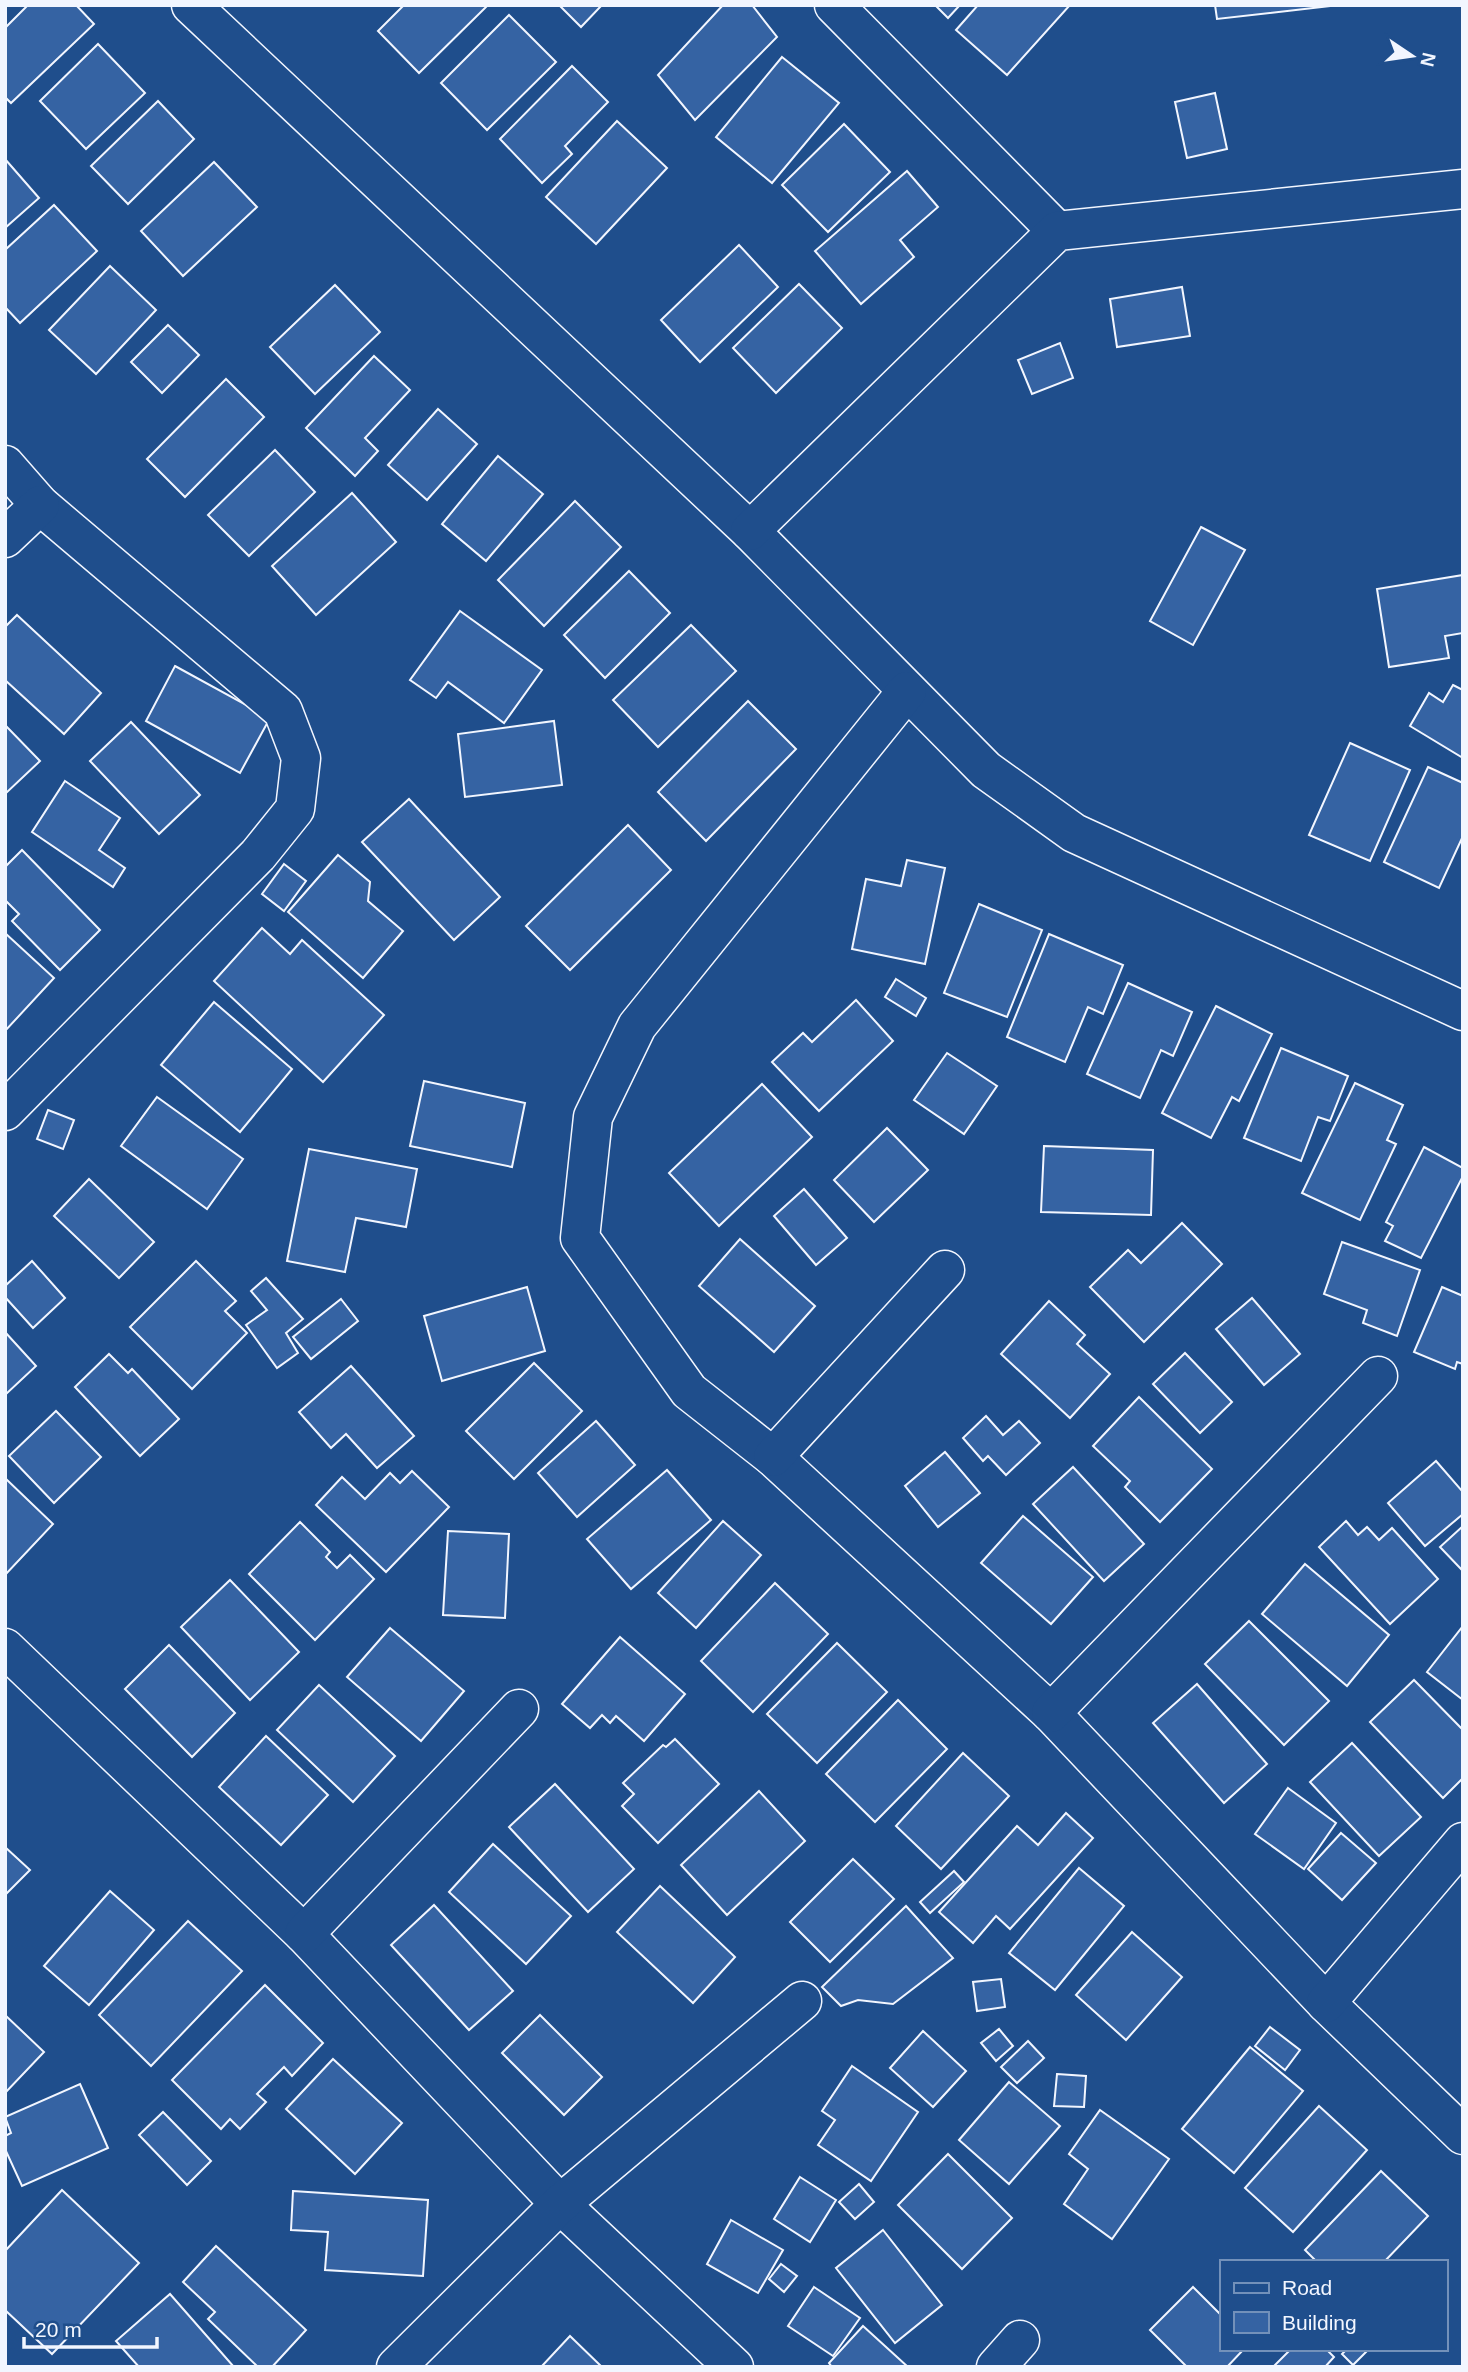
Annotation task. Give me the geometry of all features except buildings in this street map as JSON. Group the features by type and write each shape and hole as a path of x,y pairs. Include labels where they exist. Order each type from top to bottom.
{"street":[{"path":"191,5 750,531 986,771 1074,833 1463,1012"},
{"path":"834,5 1057,231"},
{"path":"750,531 1057,231 1463,189"},
{"path":"5,465 40,505 283,711 300,758 295,809 258,855 5,1111"},
{"path":"5,538 40,505"},
{"path":"907,691 637,1026 593,1117 580,1238 689,1391 773,1457 1051,1713 1326,2003 1463,2135"},
{"path":"773,1457 945,1270"},
{"path":"1051,1713 1378,1376"},
{"path":"5,1648 304,1934 560,2204 734,2367"},
{"path":"304,1934 519,1709"},
{"path":"1326,2003 1463,1842"},
{"path":"396,2367 560,2204 802,2001"}]}
